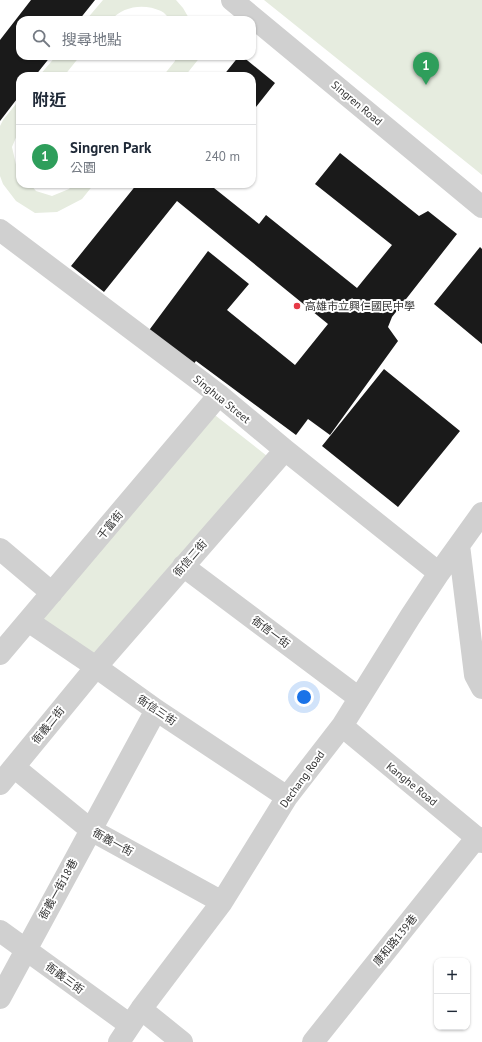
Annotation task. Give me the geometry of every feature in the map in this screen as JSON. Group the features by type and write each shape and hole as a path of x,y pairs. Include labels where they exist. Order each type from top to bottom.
{"street":[{"name":"Singren Road","path":"232,0 251,16"},
{"name":"Singren Road","path":"256,20 482,207"},
{"name":"Singhua Street","path":"0,230 220,396 284,450 439,573"},
{"name":"千富街","path":"0,654 220,396"},
{"name":"衙信二街","path":"96,666 284,450"},
{"name":"Dechang Road","path":"130,1025 222,902 287,797 342,726 410,617 439,573 482,513"},
{"path":"459,545 475,675 482,688"},
{"path":"0,549 52,593"},
{"name":"衙信一街","path":"183,566 359,698"},
{"name":"衙信三街","path":"28,621 96,666 156,710 287,797"},
{"name":"衙義二街","path":"0,784 96,666"},
{"name":"衙義一街18巷","path":"0,998 25,949 156,710"},
{"name":"Kanghe Road","path":"342,726 480,840"},
{"name":"衙義一街","path":"14,767 91,830 222,902"},
{"name":"康和路139巷","path":"313,1042 480,840"},
{"name":"衙義三街","path":"0,931 130,1025 182,1042"}],"shaded area":[{"path":"103,0 176,0 188,16 167,16 161,11 148,7 134,7 115,16 89,16"},
{"path":"264,0 482,0 482,175 476,170"},
{"path":"53,60 77,60 67,72 42,72"},
{"path":"198,60 188,72 166,72 175,61"},
{"path":"16,104 16,138 12,147 16,165 16,188 33,188 36,191 52,196 70,188 91,188 82,199 57,212 35,213 16,201 3,184 0,176 0,126"},
{"path":"211,412 267,456 94,658 37,620"}],"building":[{"path":"31,0 95,0 82,16 19,16"},
{"path":"16,19 16,60 48,60 38,72 16,72 16,100 0,121 0,40"},
{"path":"236,60 247,60 275,83 256,107 256,72 226,72"},
{"path":"340,153 419,216 428,211 457,234 392,317 388,327 398,341 330,435 308,419 296,435 196,361 192,366 147,333 208,251 249,284 227,310 295,365 328,324 177,201 104,292 71,266 134,188 214,188 259,224 266,215 357,288 392,245 315,184"},
{"path":"480,247 482,249 482,344 434,304"},
{"path":"384,369 460,431 398,507 322,446"}],"place":[{"name":"Singren Park","path":"426,85"},
{"name":"高雄市立興仁國民中學","path":"297,306"}]}
